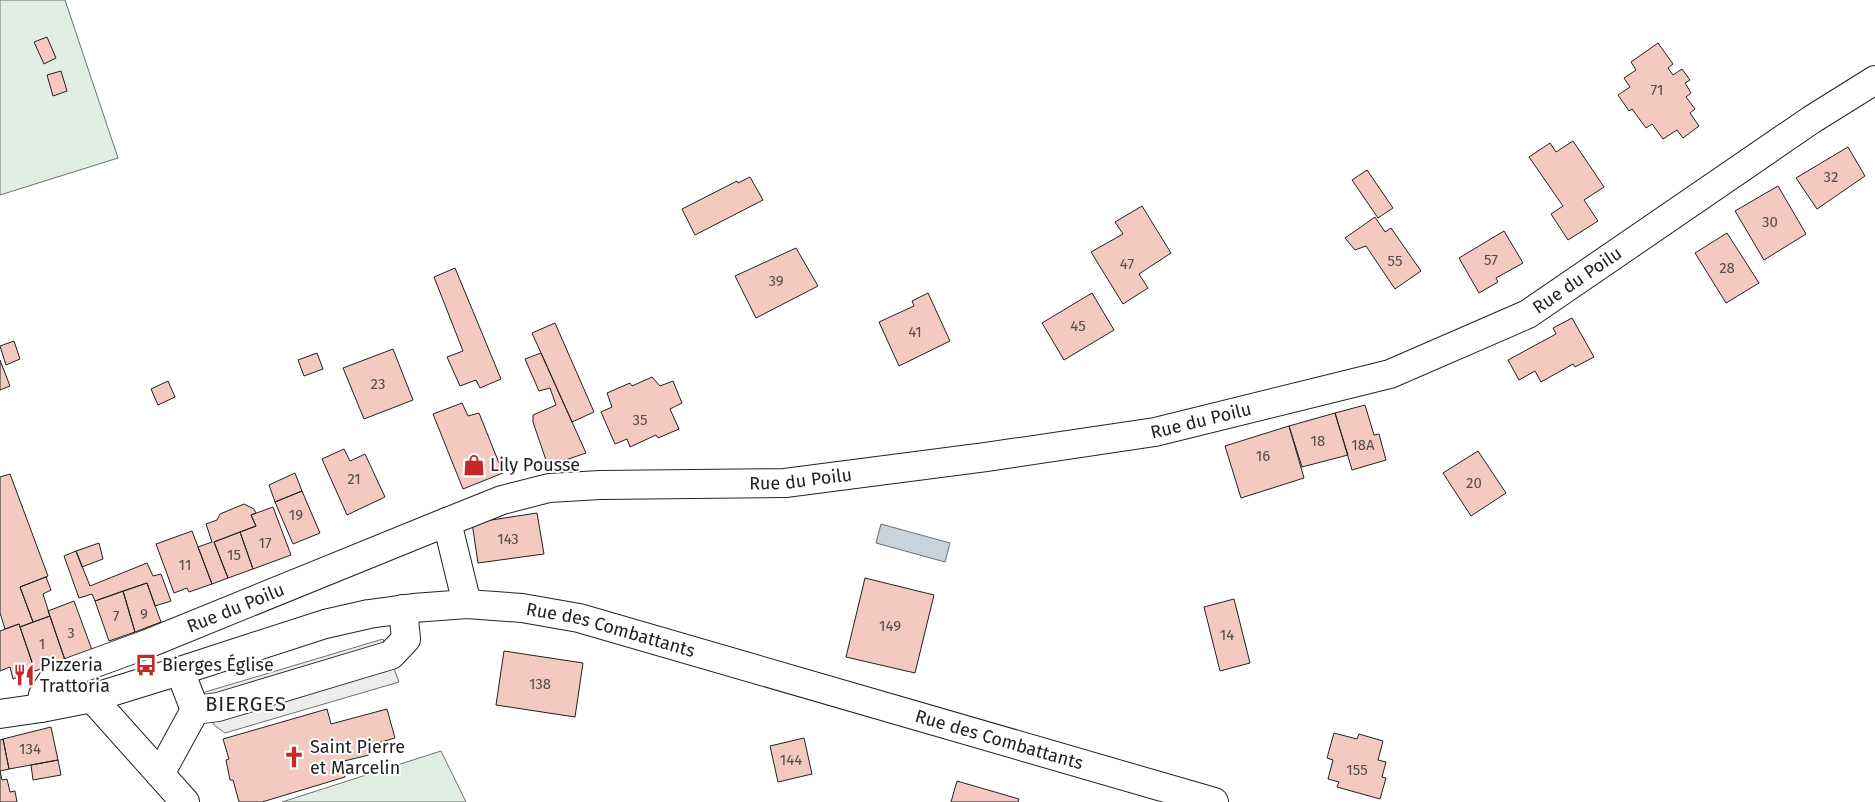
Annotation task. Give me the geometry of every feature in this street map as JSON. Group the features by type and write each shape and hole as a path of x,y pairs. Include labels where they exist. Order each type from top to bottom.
{"street":[{"name":"Rue du Poilu","path":"41,708 43,695 54,678 147,644 502,500 549,488 600,485 785,483 986,457 1146,433 1390,374 1528,314 1811,120 1875,80"},
{"path":"447,522 467,604"},
{"name":"Rue des Combattants","path":"0,714 92,698 325,624 403,609 467,604 522,608 579,618 1214,802"},
{"path":"195,710 218,707 391,655 406,639 403,609"},
{"path":"160,774 195,710 180,671"},
{"path":"92,698 185,802"}],"green space":[{"path":"0,0 65,0 118,158 0,195"},
{"path":"441,751 466,802 282,802"}],"shaded area":[{"path":"881,524 950,543 945,562 876,543"},
{"path":"383,639 399,682 225,733 214,725 202,693"}],"building":[{"path":"47,37 56,58 44,64 34,42"},
{"path":"1658,43 1673,64 1668,68 1673,75 1682,69 1690,80 1685,83 1691,93 1686,97 1695,109 1690,113 1699,126 1683,138 1677,130 1663,139 1652,124 1646,128 1632,109 1629,111 1618,95 1630,87 1624,78 1636,70 1631,62"},
{"path":"61,71 67,91 53,96 47,75"},
{"path":"1573,141 1604,187 1584,200 1598,221 1568,240 1551,214 1563,206 1529,157 1550,143 1556,152"},
{"path":"1848,147 1865,176 1817,209 1796,178"},
{"path":"1367,170 1393,208 1378,218 1352,180"},
{"path":"750,177 763,200 695,235 682,209 737,181 738,183"},
{"path":"1778,186 1806,234 1764,260 1735,211"},
{"path":"1142,206 1171,253 1139,274 1148,288 1123,304 1091,252 1123,234 1115,222"},
{"path":"1375,217 1385,232 1391,228 1421,271 1395,289 1366,246 1355,250 1345,238"},
{"path":"1504,231 1523,263 1496,278 1498,282 1479,293 1459,258"},
{"path":"1727,233 1759,283 1726,303 1695,253"},
{"path":"796,248 818,286 756,318 735,276"},
{"path":"455,268 501,379 480,388 476,380 460,386 447,357 463,351 434,277"},
{"path":"928,293 950,341 899,366 879,322 914,306 912,301"},
{"path":"1092,293 1114,330 1064,360 1042,323"},
{"path":"1572,318 1594,357 1575,367 1573,364 1541,382 1535,371 1519,380 1508,360 1556,334 1553,328"},
{"path":"555,323 594,412 572,422 532,333"},
{"path":"14,341 20,359 6,365 0,346"},
{"path":"393,349 413,400 364,419 343,368"},
{"path":"317,353 323,369 304,376 298,360"},
{"path":"541,353 586,453 548,466 533,422 533,415 556,405 550,388 539,391 525,359"},
{"path":"0,360 10,386 0,390"},
{"path":"652,377 660,386 673,381 682,403 670,409 679,429 658,438 656,435 630,447 627,439 615,444 601,412 612,407 607,393 630,383 632,386"},
{"path":"168,381 175,397 158,405 151,389"},
{"path":"462,403 468,416 479,413 503,473 463,489 433,414"},
{"path":"1365,405 1374,435 1379,434 1386,460 1352,470 1335,413"},
{"path":"1335,413 1348,455 1302,467 1289,426"},
{"path":"1289,426 1304,478 1241,498 1225,446"},
{"path":"344,449 350,461 365,454 385,497 347,515 322,459"},
{"path":"1478,451 1506,493 1471,516 1443,473"},
{"path":"295,473 302,491 275,502 269,485"},
{"path":"10,474 48,576 20,587 33,622 20,627 19,624 5,629 0,613 0,477"},
{"path":"302,491 320,533 293,544 275,502"},
{"path":"244,504 254,509 256,513 251,515 256,526 214,542 228,578 212,584 198,547 212,542 206,524 217,520 220,514"},
{"path":"273,507 291,555 253,569 240,532 256,526 251,515"},
{"path":"537,513 544,554 478,563 472,523"},
{"path":"192,531 212,584 189,592 187,588 174,593 156,544"},
{"path":"240,532 253,569 228,578 214,542"},
{"path":"99,543 103,559 82,567 76,551"},
{"path":"76,551 90,586 147,563 153,576 161,574 171,601 155,606 147,583 95,601 92,594 79,598 64,556"},
{"path":"46,577 51,590 43,594 50,616 33,622 20,587"},
{"path":"865,578 934,595 915,673 846,657"},
{"path":"147,583 161,622 135,632 123,591"},
{"path":"123,591 135,632 109,641 95,601"},
{"path":"1234,599 1250,663 1220,671 1204,607"},
{"path":"74,601 92,650 65,660 48,611"},
{"path":"50,616 65,660 35,671 20,627"},
{"path":"19,624 35,671 13,679 10,667 0,671 0,631"},
{"path":"504,651 583,663 575,717 496,705"},
{"name":"Saint Pierre et Marcelin","path":"327,709 331,724 387,709 395,738 374,744 369,755 340,762 345,777 262,802 239,802 233,780 230,780 226,760 229,759 223,739"},
{"path":"51,727 58,760 9,769 3,739"},
{"path":"1334,733 1357,739 1359,734 1383,741 1378,760 1386,762 1382,777 1386,778 1380,799 1337,787 1339,782 1328,779 1333,760 1327,758"},
{"path":"804,738 812,774 778,782 770,746"},
{"path":"3,739 9,769 0,771 0,740"},
{"path":"58,760 61,775 33,780 31,765"},
{"path":"0,771 2,780 7,779 10,792 15,791 17,802 0,802"},
{"path":"957,781 1019,799 1018,802 951,802"}],"place":[{"name":"Lily Pousse","path":"474,465"},
{"name":"Bierges Église","path":"146,665"},
{"name":"Pizzeria Trattoria","path":"24,675"},
{"name":"Saint Pierre et Marcelin","path":"294,757"}],"district":[{"name":"BIERGES","path":"246,704"}]}
